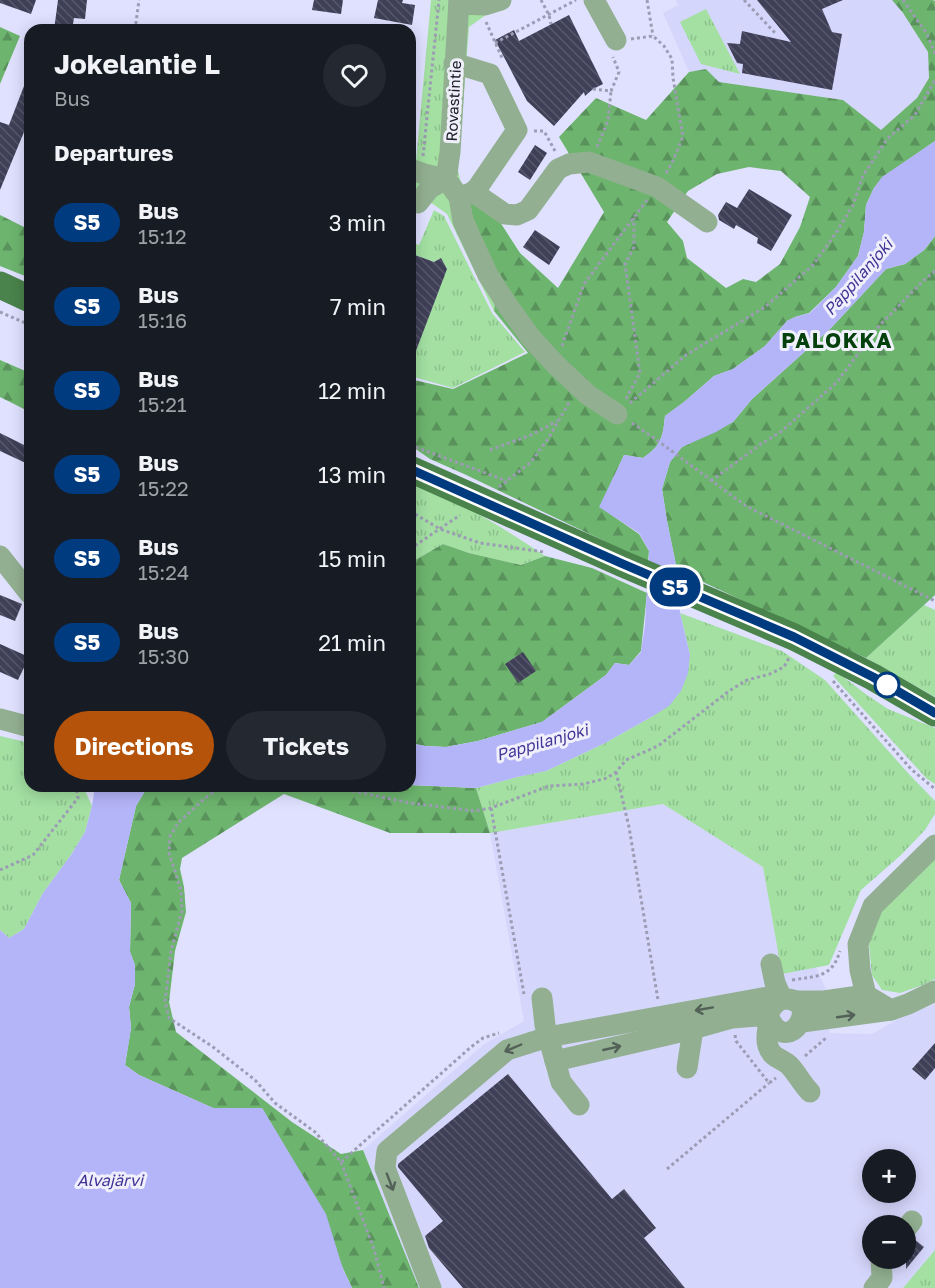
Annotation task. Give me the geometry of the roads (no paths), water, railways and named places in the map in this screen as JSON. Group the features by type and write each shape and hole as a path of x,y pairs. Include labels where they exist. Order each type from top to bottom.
{"main road":[{"path":"0,285 24,296"},
{"path":"416,472 794,637 873,677 935,713"}],"street":[{"path":"452,1 485,5 501,0"},
{"path":"594,0 616,40"},
{"name":"Rovastintie","path":"446,179 450,152 454,63 452,1"},
{"path":"454,63 490,74 517,130 478,187 466,194"},
{"path":"417,171 446,179 466,194 505,214 517,215 528,210 558,169 569,164 589,162 657,187 707,222"},
{"path":"418,203 430,188 446,179"},
{"path":"466,194 463,220 488,274 508,306 531,338 556,365 588,395 617,414"},
{"path":"0,556 24,586"},
{"path":"0,719 24,726"},
{"path":"867,995 860,970 858,944 873,906 935,845"},
{"path":"771,964 775,983 788,1000 802,1010 803,1017 789,1042 788,1064"},
{"path":"788,1000 776,1003 769,1013 770,1020 779,1031 787,1032 797,1027 891,1010 935,991"},
{"path":"431,1288 385,1168 387,1151 507,1050 549,1037 768,997 824,1001 867,995 891,1010"},
{"path":"534,1000 545,1024 561,1082 579,1105"},
{"path":"555,1061 732,1018 757,1016 770,1020"},
{"path":"770,1020 766,1029 768,1047 776,1058 788,1064 810,1092"},
{"path":"687,1068 693,1029"},
{"path":"874,1288 882,1278 882,1269"}],"water":[{"name":"Pappilanjoki","path":"935,141 935,236 924,250 905,264 886,269 831,328 752,399 733,422 682,447 670,462 662,489 677,570 680,613 690,655 688,673 681,691 669,706 653,716 605,743 546,771 476,788 416,785 416,744 446,747 478,741 542,722 606,675 615,663 629,665 641,652 645,625 649,551 639,533 599,507 624,455 643,458 649,454 660,440 665,416 714,376 733,369 765,346 787,321 810,313 836,287 858,256 864,232 866,205 882,177"},
{"name":"Alvajärvi","path":"94,792 144,792 136,806 119,880 131,903 130,952 135,965 135,984 129,1007 131,1028 125,1065 139,1075 213,1108 262,1108 326,1214 343,1269 352,1288 0,1288 0,930 9,938 24,929 43,893 85,832"}],"district":[{"name":"PALOKKA","path":"837,340"}]}
